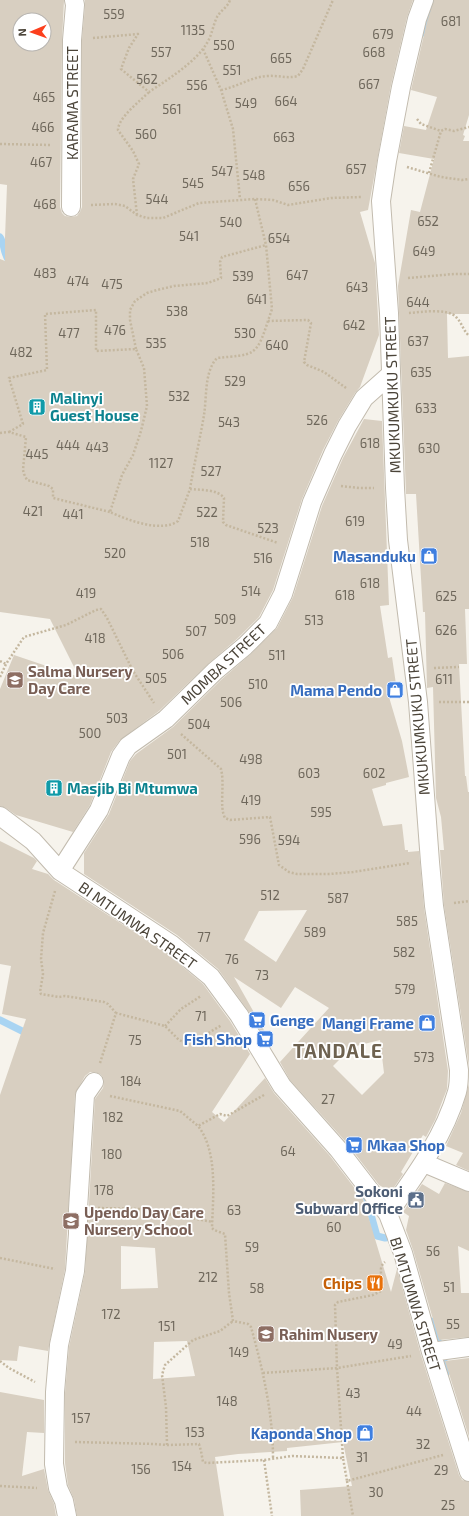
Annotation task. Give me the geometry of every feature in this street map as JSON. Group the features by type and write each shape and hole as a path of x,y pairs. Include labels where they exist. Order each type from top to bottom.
{"street":[{"name":"KARAMA STREET","path":"71,206 72,40 75,5 74,0"},
{"name":"MKUKUMKUKU STREET","path":"388,1214 424,1162 436,1140 458,1090 460,1070 434,906 418,702 398,540 389,313 381,201 401,87 417,19 424,0"},
{"name":"MOMBA STREET","path":"60,871 99,810 121,756 128,746 166,719 215,671 245,646 268,623 283,594 309,509 347,426 364,398 391,374"},
{"name":"BI MTUMWA STREET","path":"0,816 33,841 60,871 171,944 211,977 239,1015 282,1086 338,1149 388,1214 403,1253 431,1352 469,1472"},
{"path":"67,1516 64,1501 58,1488 54,1464 55,1392 59,1345 75,1272 85,1095 94,1082"},
{"path":"424,1162 469,1182"},
{"path":"431,1352 469,1347"}],"path":[{"path":"137,215 133,179 139,164 133,151 118,130 118,127 128,112 149,92 203,49 209,41 218,15 228,6 230,0"},
{"path":"221,90 233,88 254,79 267,76 290,78 298,76 303,69 333,0"},
{"path":"72,40 138,34 129,48 121,69 149,92"},
{"path":"203,49 221,90 233,129 240,199"},
{"path":"429,173 441,131 445,129 454,131 469,127"},
{"path":"0,144 72,145"},
{"path":"387,160 441,177 462,180 469,179"},
{"path":"71,206 115,204 125,206 137,215 146,218 163,218 199,203 240,199 273,200 288,205 331,198 360,196 381,201"},
{"path":"0,433 9,432 26,437 23,470 24,474 27,480 49,486 53,489 52,498 110,512 145,524 165,526 178,521 190,488 204,415 210,368 217,358 246,355 253,352 261,344 272,309 266,245 255,199"},
{"path":"110,512 122,475 133,455 141,432 146,406 144,368 136,349 130,320 130,310 135,301 147,293 157,290 174,286 208,283 221,278 220,262 222,257 266,245"},
{"path":"387,279 469,274"},
{"path":"9,432 23,424 9,378 47,370 45,314 96,310 96,351 136,349"},
{"path":"389,313 451,313 457,318 464,331 469,336"},
{"path":"268,321 308,320 311,323 304,362 307,365 324,372 364,398"},
{"path":"321,483 359,488 395,488"},
{"path":"190,488 215,492 222,495 224,501 223,522 226,525 297,549"},
{"path":"0,677 6,664 24,637 66,625 101,609 107,618 133,671 166,719 174,728 221,769 223,777 223,812 225,818 230,820 270,817 279,864 289,872 297,874 330,874 430,862"},
{"path":"0,661 6,664"},
{"path":"418,702 469,702"},
{"path":"60,871 43,934 41,959 43,974 41,994 104,1002 108,1004 116,1013 165,1026 179,1040 188,1044 239,1015"},
{"path":"165,1026 181,1009 208,990 218,986"},
{"path":"116,1013 94,1082 110,1096 180,1111 205,1134 212,1158 213,1229 225,1234 229,1293 233,1321"},
{"path":"198,1126 220,1114 227,1116 282,1086"},
{"path":"78,1209 141,1209 213,1222"},
{"path":"353,1516 343,1458 336,1368 335,1305 338,1302 373,1295 382,1291 381,1265 403,1253"},
{"path":"0,1258 75,1272"},
{"path":"167,1445 166,1407 162,1375 165,1365 193,1340 220,1331 233,1321 240,1321 250,1325 251,1327 263,1373 271,1423 273,1458"},
{"path":"263,1373 325,1370 431,1352"},
{"path":"0,1361 9,1368 55,1392"},
{"path":"54,1437 84,1443 167,1445 199,1444 202,1451 203,1462 207,1463 264,1460 292,1456 343,1458"},
{"path":"347,1481 410,1465 462,1448"},
{"path":"264,1460 272,1516"},
{"path":"0,1486 46,1489 58,1488"}],"building":[{"path":"0,0 64,0 62,40 60,207 65,216 71,217 77,216 82,207 82,40 85,0 413,0 407,17 391,85 368,210 360,212 375,263 379,335 360,387 338,421 323,450 302,499 273,590 259,617 159,711 120,740 111,752 90,805 73,832 16,815 0,806 0,689 14,655 79,677 50,619 0,612 0,259 5,261 7,185 0,184"},
{"path":"434,0 469,0 469,115 463,135 465,136 463,141 469,141 469,314 447,314 448,358 469,356 469,609 465,609 467,664 459,664 465,776 469,792 469,1066 444,905 440,850 444,850 441,817 436,798 433,687 427,688 425,612 423,612 416,494 406,494 398,286 411,210 420,212 434,159 399,153 404,126 426,130 437,97 411,90 427,22"},
{"path":"364,419 382,421 389,605 380,606 388,658 392,657 397,691 395,691 396,696 389,697 402,741 409,777 386,783 386,785 372,789 383,826 402,824 405,850 408,850 408,852 419,851 424,908 448,1071 447,1089 435,1120 426,1137 423,1135 401,1172 403,1174 391,1192 379,1185 346,1142 290,1080 280,1062 329,1008 295,987 281,1008 234,977 265,1032 263,1035 247,1009 218,969 177,935 84,874 84,853 109,814 130,761 136,754 173,727 277,628 293,597 322,506 343,458","holes":["307,910 276,962 244,940 259,911","380,1040 384,1073 362,1095 333,1066 352,1047"]},
{"path":"0,841 34,858 37,861 32,869 48,874 54,880 165,952 203,984 230,1021 250,1054 212,1112 224,1122 265,1078 274,1093 330,1156 363,1199 391,1292 397,1269 421,1355 459,1475 462,1480 469,1482 469,1516 301,1516 300,1490 352,1486 343,1442 287,1448 287,1451 215,1457 224,1516 77,1516 74,1499 68,1485 65,1463 65,1393 69,1347 85,1272 95,1099 103,1088 104,1082 103,1077 100,1074 90,1072 85,1076 75,1094 65,1269 48,1351 19,1346 17,1361 0,1360 0,1095 26,1019 2,1014 11,966 0,964","holes":["121,1246 155,1248 158,1288 121,1289","187,1341 195,1376 153,1379 154,1342"]},
{"path":"469,1084 469,1171 456,1165 463,1153 446,1146 461,1113"},
{"path":"445,1183 469,1192 469,1251 458,1246 461,1293 469,1293 469,1337 439,1340 406,1230 409,1216 403,1212 422,1184 439,1194"},
{"path":"469,1358 469,1437 445,1361"},
{"path":"0,1392 44,1400 44,1433 27,1432 22,1476 44,1469 48,1490 54,1504 56,1516 0,1516"}],"waterway":[{"path":"421,34 433,0"},
{"path":"0,237 3,242 5,254 9,261"},
{"path":"0,1020 26,1033 27,1037"},
{"path":"365,1193 377,1236 385,1238 396,1237"},
{"path":"431,1321 443,1355 446,1373"}],"place":[{"name":"Malinyi Guest House","path":"37,407"},
{"name":"Masanduku","path":"429,556"},
{"name":"Salma Nursery Day Care","path":"15,680"},
{"name":"Mama Pendo","path":"395,690"},
{"name":"Masjib Bi Mtumwa","path":"54,788"},
{"name":"Genge","path":"257,1020"},
{"name":"Mangi Frame","path":"427,1023"},
{"name":"Fish Shop","path":"265,1039"},
{"name":"Mkaa Shop","path":"354,1145"},
{"name":"Sokoni Subward Office","path":"416,1200"},
{"name":"Upendo Day Care Nursery School","path":"71,1221"},
{"name":"Chips","path":"375,1283"},
{"name":"Rahim Nusery","path":"266,1334"},
{"name":"Kaponda Shop","path":"365,1433"}],"district":[{"name":"TANDALE","path":"338,1050"}]}
